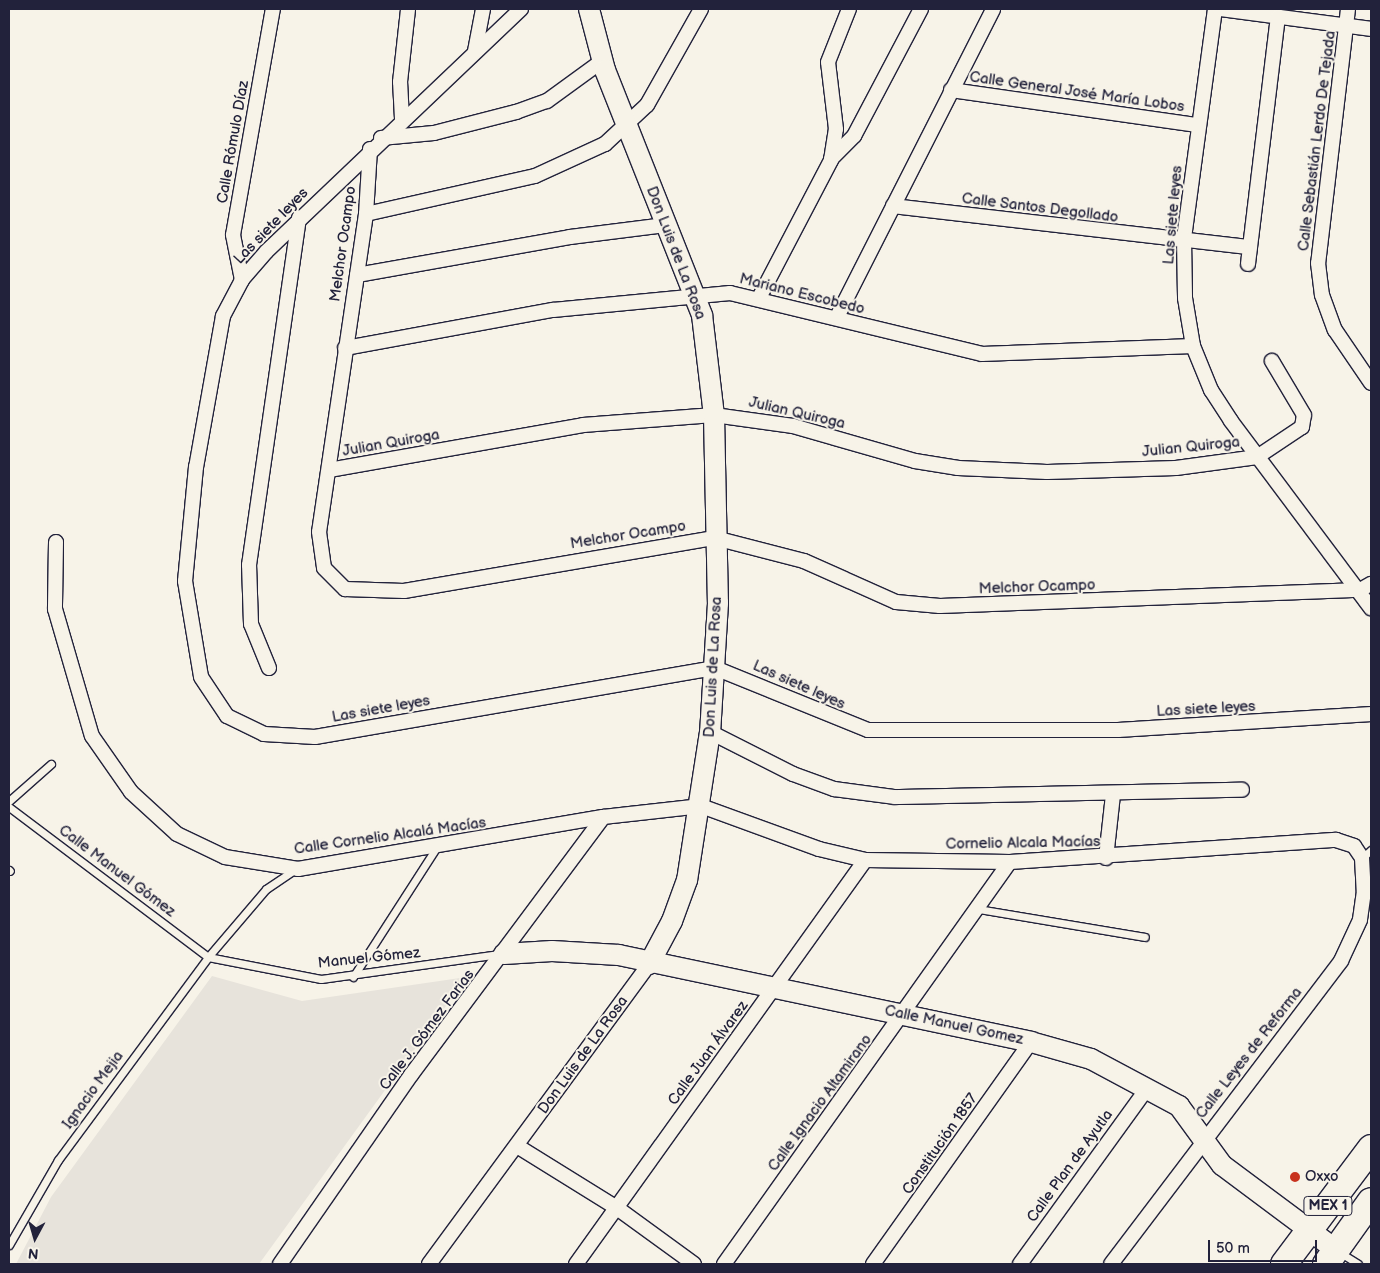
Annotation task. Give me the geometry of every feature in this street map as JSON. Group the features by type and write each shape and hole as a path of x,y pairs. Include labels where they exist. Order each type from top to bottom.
{"highway":[{"name":"MEX 1","path":"1284,1264 1371,1148"},
{"name":"MEX 1","path":"1331,1257 1371,1201"}],"street":[{"name":"Calle Rómulo Díaz","path":"242,280 233,235 273,9"},
{"path":"402,119 400,82 408,9"},
{"path":"475,51 483,9"},
{"name":"Las siete leyes","path":"521,9 370,149 299,218 242,280 223,316 215,344 186,549 188,614 201,677 227,716 264,734 314,737 716,668 868,730 1118,730 1371,714"},
{"name":"Don Luis de La Rosa","path":"429,1264 649,964 672,921 687,880 701,806 716,668 714,415 708,351 694,294 665,225 602,61 589,9"},
{"path":"366,214 535,176 577,160 626,126 665,78 701,9"},
{"path":"831,160 836,129 828,62 849,9"},
{"path":"759,298 831,160 854,136 921,9"},
{"path":"837,317 993,9"},
{"name":"Las siete leyes","path":"1215,9 1184,239 1184,298 1193,346 1211,390 1257,457 1366,587 1371,608"},
{"path":"1220,9 1371,29"},
{"name":"Calle Sebastián Lerdo De Tejada","path":"1348,9 1318,263 1322,295 1335,330 1371,383"},
{"path":"1248,264 1278,17"},
{"path":"382,138 434,133 516,112 547,101 602,61"},
{"name":"Calle General José María Lobos","path":"951,90 1198,125"},
{"name":"Melchor Ocampo","path":"370,149 366,214 319,532 320,558 330,578 356,593 404,591 715,538 804,560 896,602 940,606 1366,587"},
{"name":"Calle Santos Degollado","path":"893,206 1098,233 1184,239 1250,248"},
{"path":"269,668 250,624 249,565 299,218"},
{"path":"356,275 570,236 665,225"},
{"name":"Mariano Escobedo","path":"345,348 553,310 694,294 759,298 837,317 940,347 982,354 1193,346"},
{"path":"1257,457 1290,439 1302,428 1304,415 1272,361"},
{"name":"Julian Quiroga","path":"329,470 583,425 714,415 793,426 907,459 958,468 1047,472 1166,468 1257,457"},
{"name":"Calle Cornelio Alcalá Macías","path":"56,542 55,609 92,736 131,792 177,834 225,857 298,869 436,848 603,818 701,806"},
{"path":"710,732 793,774 834,789 946,798 1113,795 1242,790"},
{"path":"1106,858 1113,795"},
{"name":"Cornelio Alcala Macías","path":"701,806 819,849 865,860 1010,862 1106,858 1336,840 1354,846"},
{"name":"Calle J. Gómez Farias","path":"280,1264 412,1075 504,954 603,818"},
{"name":"Calle Leyes de Reforma","path":"1111,1264 1203,1138 1350,946 1364,891 1367,854 1354,846"},
{"name":"Calle Juan Álvarez","path":"576,1264 865,860"},
{"name":"Calle Ignacio Altamirano","path":"724,1264 903,1015 1010,862"},
{"name":"Calle Manuel Gomez","path":"504,954 590,952 774,988 1031,1042 1091,1059 1148,1087 1179,1106 1222,1165 1308,1232 1331,1257"},
{"name":"Constitución 1857","path":"872,1264 1031,1042"},
{"name":"Calle Plan de Ayutla","path":"1020,1264 1148,1087"},
{"path":"517,1146 617,1208 694,1264"}],"lane":[{"path":"9,801 51,764"},
{"name":"Calle Manuel Gómez","path":"9,807 208,957"},
{"path":"353,976 436,848"},
{"name":"Ignacio Mejia","path":"9,1245 58,1160 208,957 266,889 298,869"},
{"path":"978,909 1145,937"},
{"name":"Manuel Gómez","path":"208,957 321,979 504,954"},
{"path":"1331,1257 1358,1264"}],"shaded area":[{"path":"212,976 302,1001 467,977 259,1264 16,1264 51,1197"}],"place":[{"name":"Oxxo","path":"1295,1177"}]}
